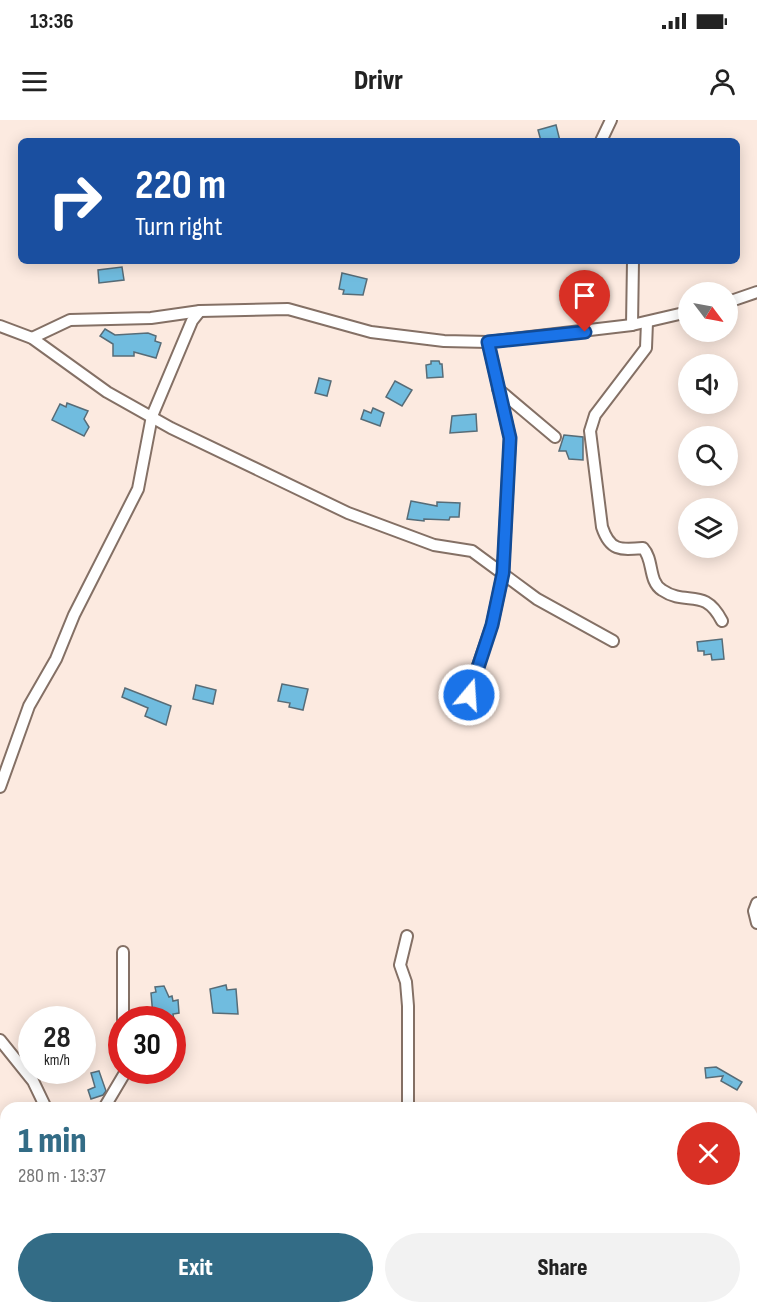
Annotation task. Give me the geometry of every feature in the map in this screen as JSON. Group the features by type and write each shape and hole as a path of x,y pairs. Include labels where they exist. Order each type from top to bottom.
{"street":[{"path":"602,138 611,120"},
{"path":"632,325 633,264"},
{"path":"738,299 757,292"},
{"path":"32,338 70,320 151,318 200,311 288,309 371,332 488,342 632,325 678,314"},
{"path":"1,787 26,712 56,659 74,615 138,489 152,416 187,331 200,311"},
{"path":"647,322 646,348 595,415 590,431 602,527 607,540 614,546 628,551 643,548 649,555 654,580 661,590 675,596 704,600 715,608 722,621"},
{"path":"0,326 32,338 107,392 348,513 434,545 472,551 537,599 613,641"},
{"path":"465,706 492,625 503,573 510,438 488,342"},
{"path":"497,389 555,437"},
{"path":"757,903 754,911 757,923"},
{"path":"407,936 399,965 406,982 408,1006 408,1102"},
{"path":"123,952 123,1006"},
{"path":"0,1040 33,1081 43,1102"},
{"path":"108,1102 118,1084"}],"building":[{"path":"556,125 559,138 540,138 538,130"},
{"path":"122,267 124,280 99,283 98,270"},
{"path":"342,273 367,279 363,295 343,294 344,290 339,289"},
{"path":"105,329 115,335 148,333 156,336 155,341 161,343 156,358 134,352 134,356 113,356 113,344 100,336"},
{"path":"431,361 439,361 442,364 443,377 427,378 426,365 431,364"},
{"path":"319,378 331,381 327,396 315,393"},
{"path":"395,381 412,390 402,406 386,397"},
{"path":"67,403 88,411 84,419 89,427 84,436 52,420 60,404 66,407"},
{"path":"373,408 384,413 380,426 361,419 364,410 371,413"},
{"path":"476,414 477,431 450,433 452,416"},
{"path":"564,435 583,437 583,460 569,459 566,451 559,451"},
{"path":"411,501 437,506 437,502 460,503 459,517 450,517 449,520 424,519 424,521 407,519"},
{"path":"722,639 724,659 712,660 711,654 704,655 704,651 698,651 697,642"},
{"path":"282,684 308,689 303,710 289,707 290,703 278,701"},
{"path":"196,685 216,690 213,704 193,699"},
{"path":"125,688 171,706 166,725 145,716 148,708 122,697"},
{"path":"226,985 227,990 236,989 238,1014 213,1013 210,989"},
{"path":"164,986 173,1001 178,1000 178,1006 152,1006 151,993 156,992 155,987"},
{"path":"716,1067 742,1082 737,1090 721,1081 723,1076 706,1078 705,1068"},
{"path":"99,1071 106,1091 103,1095 91,1099 88,1090 95,1087 96,1072"}],"route":[{"path":"469,695 492,625 503,573 510,430 497,389 488,342 585,332"}]}
